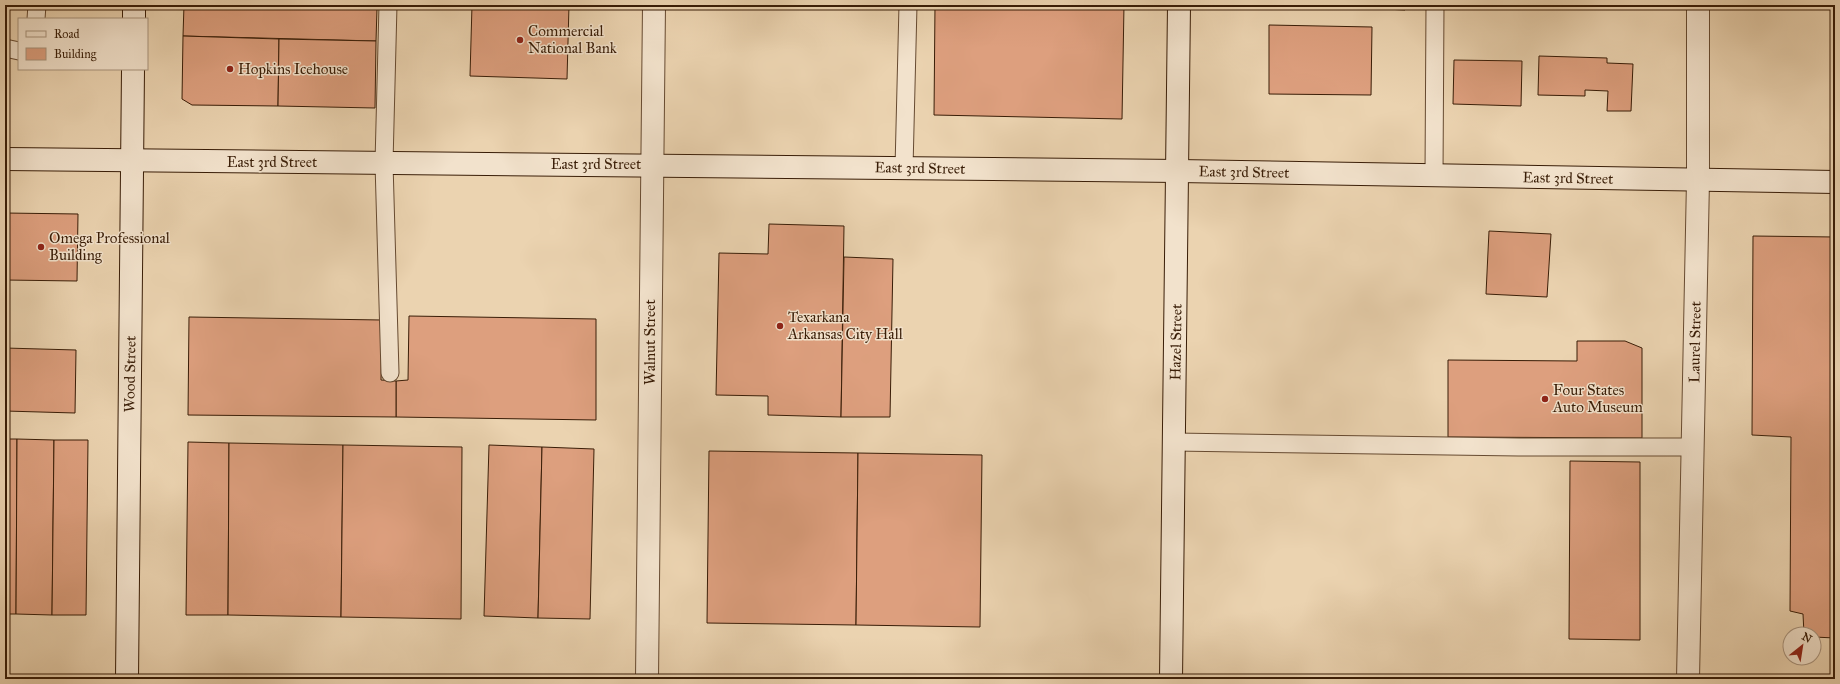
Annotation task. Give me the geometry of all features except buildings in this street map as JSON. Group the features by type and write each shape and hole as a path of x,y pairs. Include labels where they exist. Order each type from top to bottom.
{"street":[{"path":"134,5 134,18"},
{"name":"Walnut Street","path":"648,679 651,165 654,5"},
{"name":"Hazel Street","path":"1171,679 1179,5"},
{"name":"Laurel Street","path":"1688,679 1698,180 1698,5"},
{"name":"Wood Street","path":"127,679 134,70"},
{"name":"East 3rd Street","path":"5,159 1178,171 1835,182"}],"lane":[{"path":"36,18 37,5"},
{"path":"388,5 384,163 390,373"},
{"path":"904,168 908,5"},
{"path":"1434,176 1435,5"},
{"path":"5,48 18,51"},
{"path":"1174,442 1520,447 1692,447"}],"place":[{"name":"Commercial National Bank","path":"520,40"},
{"name":"Hopkins Icehouse","path":"230,69"},
{"name":"Omega Professional Building","path":"41,247"},
{"name":"Texarkana Arkansas City Hall","path":"780,326"},
{"name":"Four States Auto Museum","path":"1545,399"}]}
